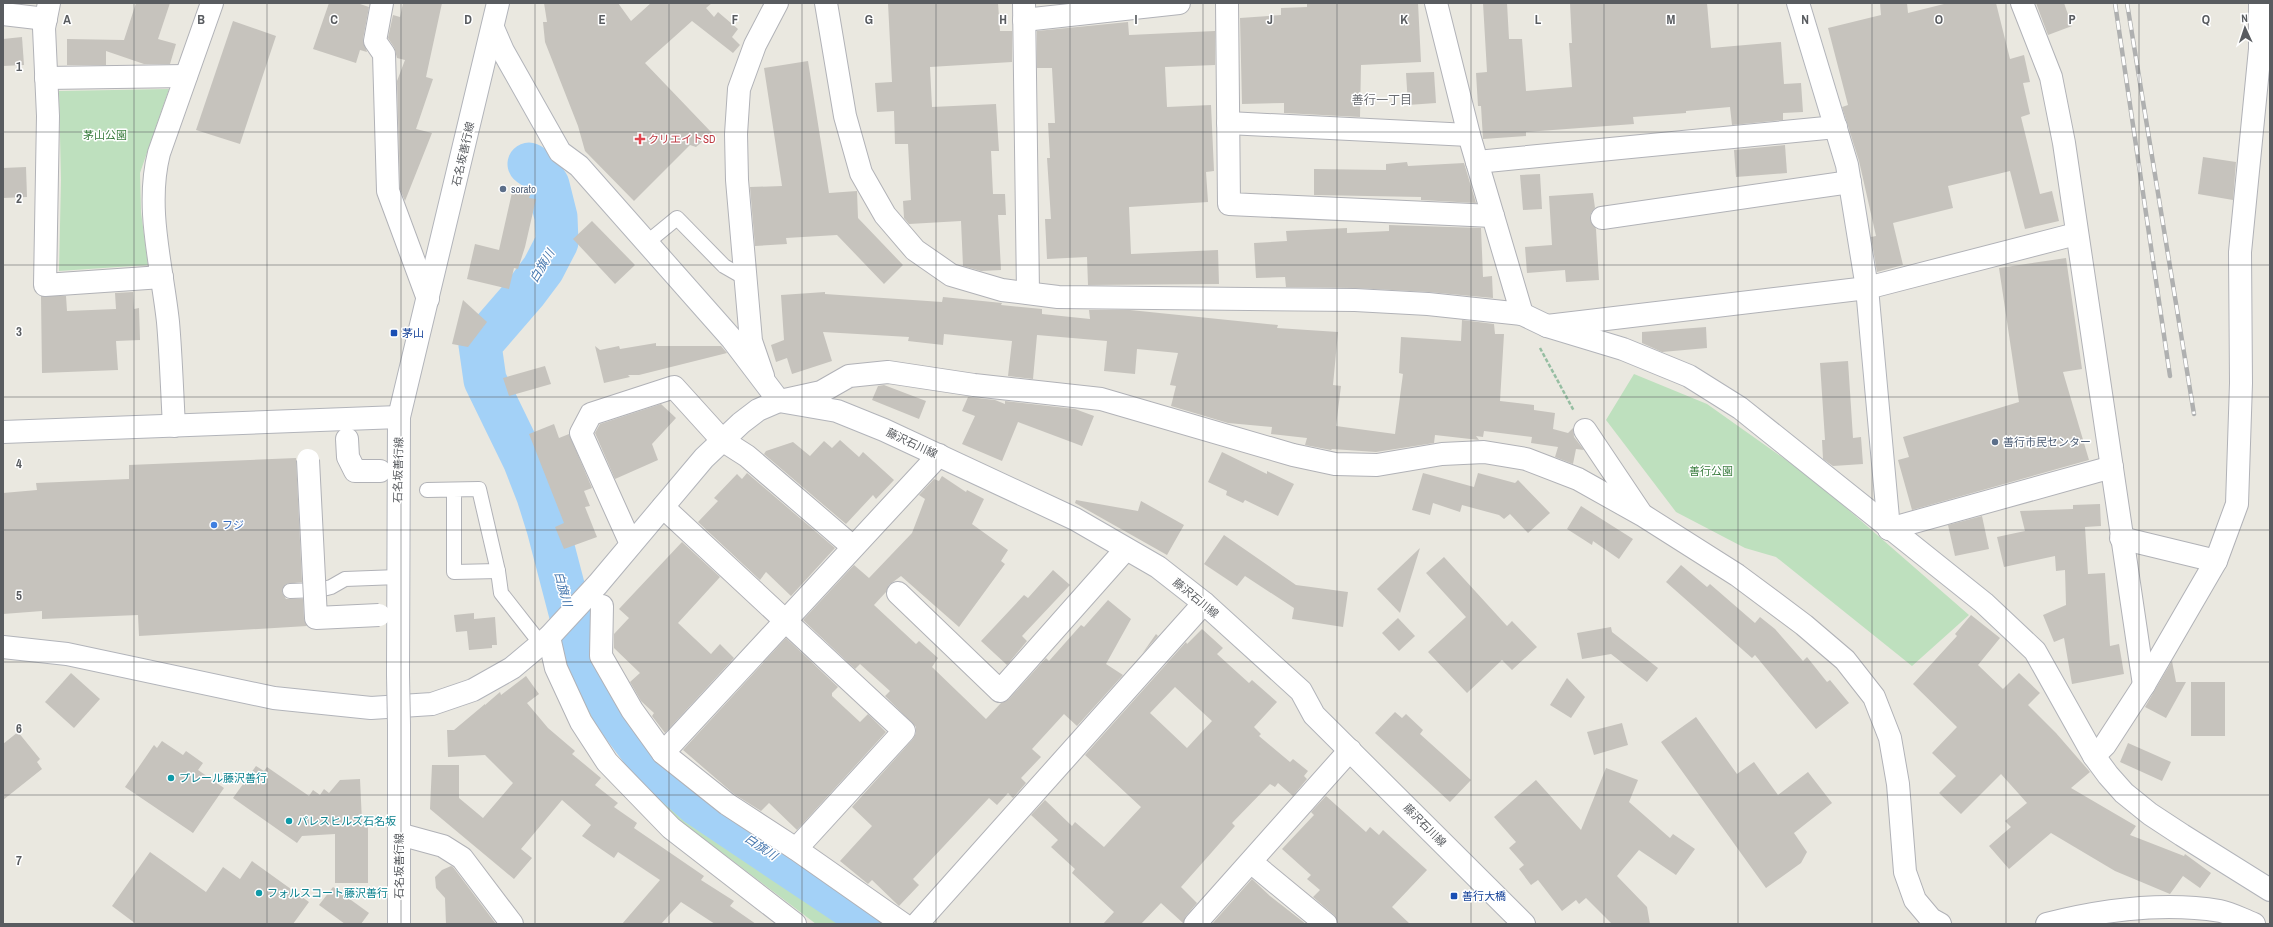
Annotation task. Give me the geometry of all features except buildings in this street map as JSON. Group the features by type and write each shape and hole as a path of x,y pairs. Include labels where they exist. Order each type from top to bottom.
{"street":[{"path":"174,426 168,324 153,210 153,175 159,153 212,3"},
{"path":"382,3 376,41 384,54 388,191 428,299"},
{"name":"石名坂善行線","path":"399,924 399,417 498,3"},
{"path":"776,397 761,371 751,341 737,180 736,134 739,89 755,45 778,3"},
{"path":"826,3 845,116 861,173 885,215 915,250 951,275 1002,290 1058,297 1355,300 1428,304 1522,314 1547,326 1623,349 1689,376 1740,408 1984,603 2035,651 2094,756 2124,793 2150,814 2270,890"},
{"path":"1028,293 1024,12 1179,3"},
{"path":"1227,3 1229,204 1493,216"},
{"path":"1436,3 1469,135 1522,314"},
{"path":"1798,3 1836,127 1847,165 1850,182 1867,288 1889,528"},
{"path":"2022,3 2051,77 2064,143 2076,234 2144,685"},
{"path":"2094,756 2105,745 2144,685 2216,561 2237,504 2242,383 2240,252 2259,56 2260,3"},
{"path":"3,14 47,11 44,28 48,181 45,285 162,277"},
{"path":"493,28 504,51 560,152 579,166 732,339 776,397"},
{"path":"46,78 186,76"},
{"path":"1228,123 1469,135"},
{"path":"1477,162 1836,127"},
{"path":"1602,218 1850,182"},
{"path":"1547,326 1867,288 2076,234"},
{"path":"3,647 67,654 274,698 371,708 432,704 473,690 512,668 545,640 578,606 722,440 758,410 776,397 821,392 849,376 888,372 1102,399 1293,455 1335,464 1377,465 1442,454 1484,452 1526,459 1578,479 1643,516 1737,575 1804,625 1845,660 1874,697 1891,746 1898,784 1905,872 1915,900 1931,919 1940,924"},
{"path":"631,544 581,433 591,414 674,387 722,440 747,456 853,547"},
{"name":"藤沢石川線","path":"776,397 836,412 884,430 980,473 1075,519 1158,567 1204,603 1301,691 1314,715 1524,924"},
{"path":"3,432 399,417"},
{"path":"1585,430 1643,516"},
{"path":"347,439 348,457 355,471 380,471"},
{"path":"663,753 853,547 940,456"},
{"path":"308,460 316,618 379,615"},
{"path":"1889,528 2112,468"},
{"path":"663,508 904,731 796,849"},
{"path":"2121,538 2216,561"},
{"path":"898,593 1000,691 1126,549"},
{"path":"917,924 1204,603"},
{"path":"602,606 601,656 632,710 663,753 727,804 796,849 883,912 903,924"},
{"path":"545,640 581,722 607,762 671,828 795,924"},
{"path":"1195,924 1350,750"},
{"path":"399,834 443,846 462,858 512,924"},
{"path":"1251,862 1326,924"},
{"path":"2047,924 2078,916 2177,908 2221,912 2254,924"}],"lane":[{"path":"655,236 677,218 724,266 745,278"},
{"path":"427,490 479,489 498,571 501,593 545,640"},
{"path":"454,490 454,572 498,571"},
{"path":"290,591 319,590 331,587 345,579 398,577"}],"path":[{"path":"1522,314 1585,430"}],"green space":[{"name":"茅山公園","path":"169,89 140,173 141,212 148,265 59,271 61,180 59,91"},
{"name":"善行公園","path":"1634,374 1707,404 1813,479 1969,615 1912,666 1776,557 1745,548 1676,512 1606,420"},
{"path":"572,642 587,678 608,719 645,769 694,812 855,924 816,924 675,817 619,755 592,718 564,658 564,648"}],"waterway":[{"name":"白旗川","path":"529,164 538,170 548,185 556,217 557,242 543,269 525,293 480,345 485,380 524,460 538,496 571,616 585,656 615,715 651,763 698,805 876,924"}],"railway":[{"path":"2115,3 2170,376"},
{"path":"2127,3 2194,414"}],"place":[{"name":"クリエイトSD","path":"640,139"},
{"name":"sorato","path":"503,189"},
{"name":"茅山","path":"394,333"},
{"name":"善行市民センター","path":"1995,442"},
{"name":"フジ","path":"214,525"},
{"name":"プレール藤沢善行","path":"171,778"},
{"name":"パレスヒルズ石名坂","path":"289,821"},
{"name":"フォルスコート藤沢善行","path":"259,893"},
{"name":"善行大橋","path":"1454,896"}],"district":[{"name":"善行一丁目","path":"1382,100"}]}
